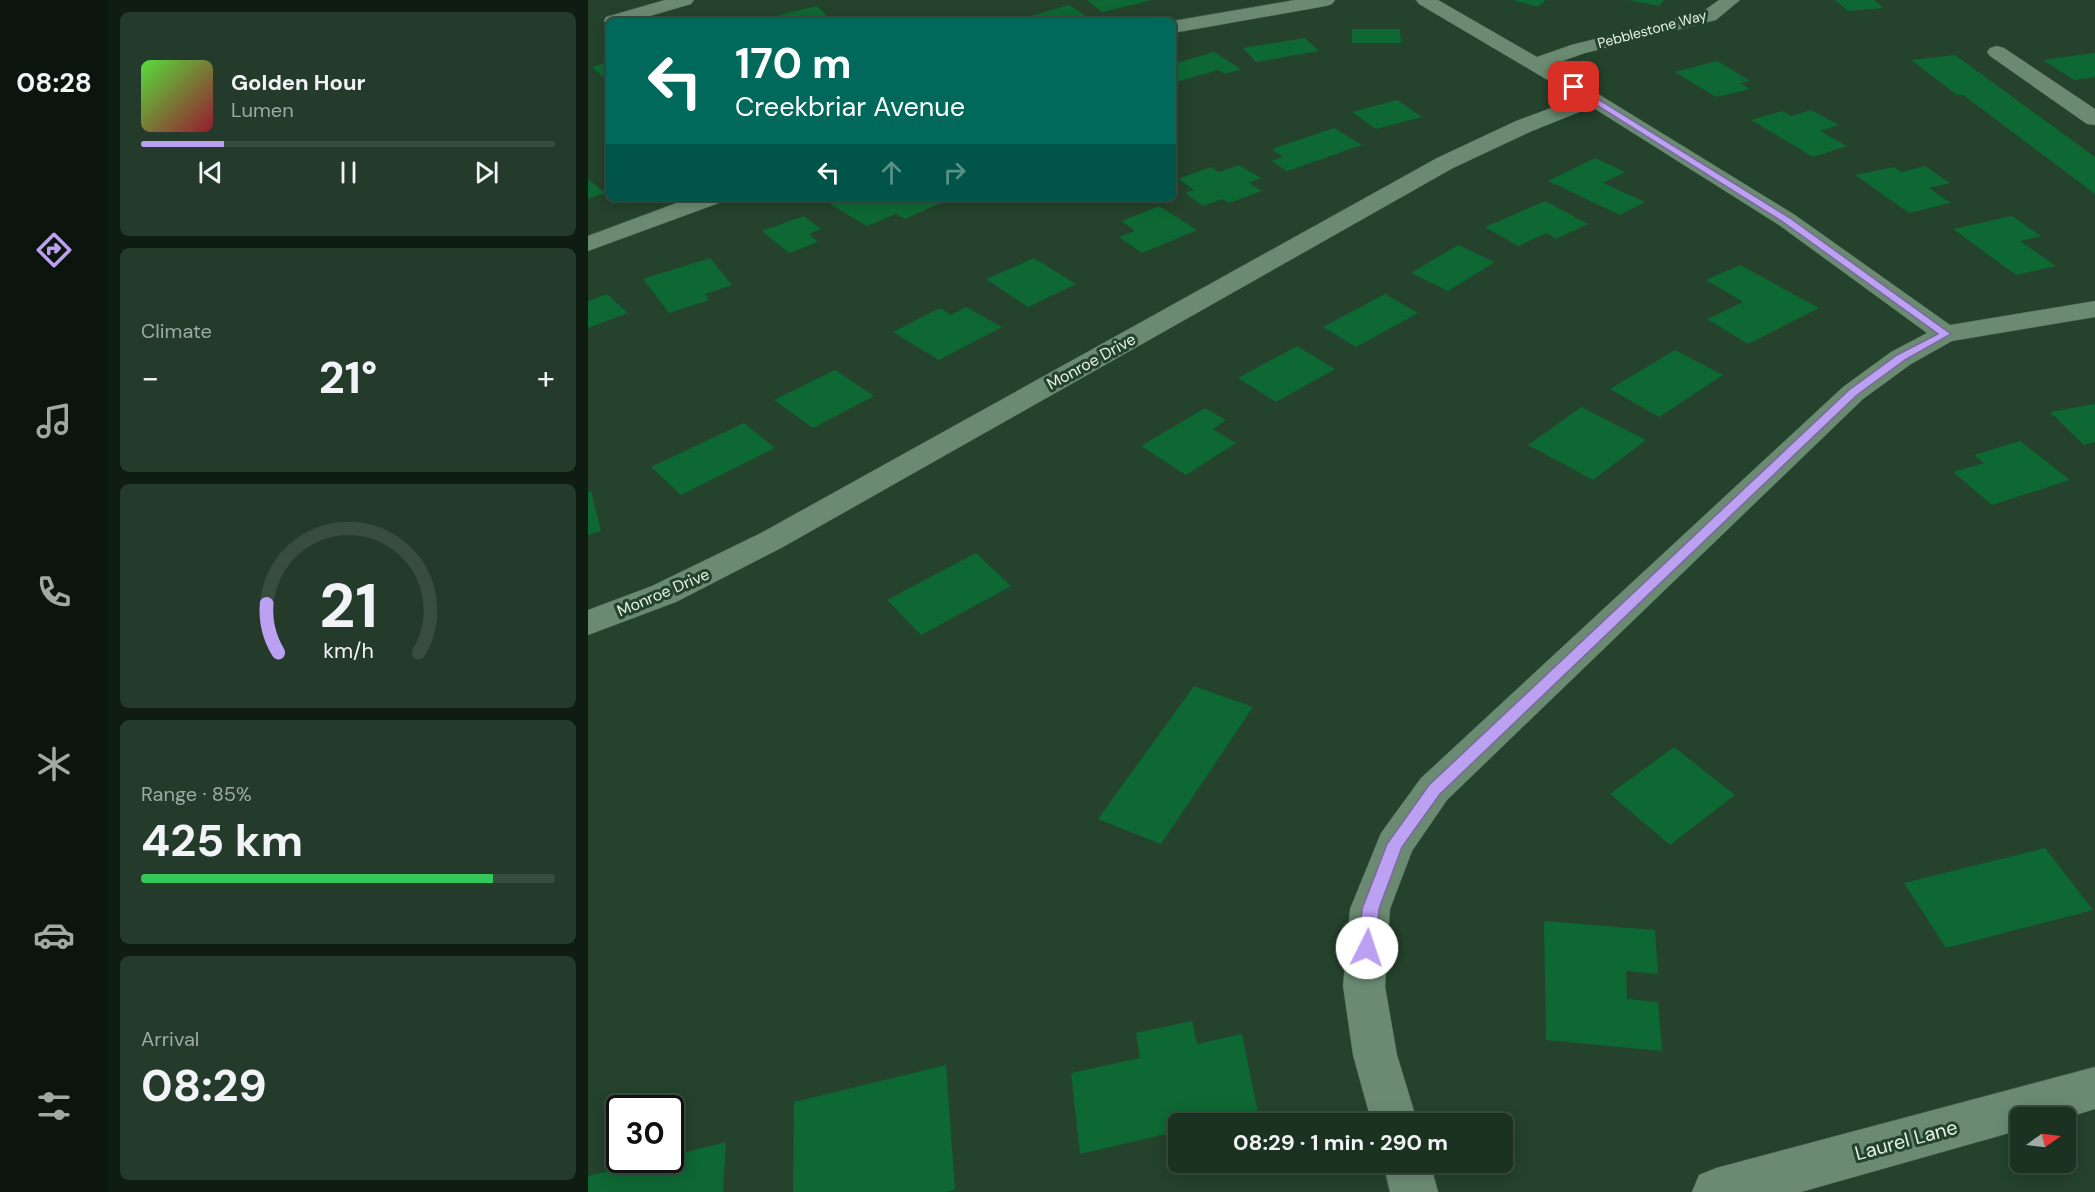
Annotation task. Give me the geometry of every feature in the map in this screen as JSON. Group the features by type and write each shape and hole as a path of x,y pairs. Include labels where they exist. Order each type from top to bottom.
{"street":[{"path":"623,18 685,0"},
{"path":"1176,26 1326,0"},
{"path":"1425,0 1594,99 1787,220 1945,334"},
{"name":"Pebblestone Way","path":"1536,64 1578,49 1709,16 1731,0"},
{"path":"1997,52 2095,118"},
{"name":"Monroe Drive","path":"588,623 664,594 772,540 1444,163 1524,126 1594,99"},
{"path":"588,244 703,201"},
{"path":"1392,1113 1375,1055 1364,986 1370,909 1395,844 1434,789 1853,393 1901,357 1945,334 2095,309"},
{"name":"Laurel Lane","path":"1716,1192 2095,1088"},
{"path":"1409,1173 1414,1192"}],"building":[{"path":"1087,0 1148,0 1149,1 1102,12"},
{"path":"1513,0 1546,0 1538,7"},
{"path":"1628,0 1664,0 1659,6"},
{"path":"1835,0 1874,0 1884,8 1848,11"},
{"path":"1069,5 1086,16 1079,18 1024,18"},
{"path":"817,6 827,16 782,18 779,15"},
{"path":"1352,29 1400,29 1401,43 1352,43"},
{"path":"1305,38 1319,51 1256,62 1243,48"},
{"path":"1214,52 1241,69 1225,74 1218,70 1176,82 1176,63"},
{"path":"2095,53 2095,77 2074,80 2043,60"},
{"path":"1955,55 2095,157 2095,194 1963,95 1957,95 1911,60"},
{"path":"1717,61 1750,81 1740,83 1750,89 1716,97 1675,72"},
{"path":"606,63 606,78 604,78 592,67"},
{"path":"1397,100 1422,117 1376,129 1352,112"},
{"path":"1811,110 1839,125 1820,131 1847,146 1813,157 1751,120 1783,111 1791,116"},
{"path":"1334,128 1362,145 1287,171 1271,161 1283,157 1272,149"},
{"path":"1595,158 1625,172 1603,183 1645,202 1620,215 1548,181"},
{"path":"1239,165 1261,178 1249,183 1262,191 1229,203 1222,199 1203,206 1185,193 1194,190 1178,179 1211,167 1219,172"},
{"path":"1925,166 1950,183 1929,188 1951,203 1909,213 1855,175 1894,167 1901,172"},
{"path":"588,179 605,193 588,199"},
{"path":"837,201 943,202 905,219 896,214 867,226 830,204"},
{"path":"1545,201 1588,224 1556,239 1547,233 1518,246 1485,227"},
{"path":"1159,206 1197,230 1142,253 1119,237 1135,231 1122,221"},
{"path":"804,216 821,229 809,234 818,242 789,253 762,231"},
{"path":"2012,216 2041,236 2020,241 2056,266 2016,275 1953,229"},
{"path":"1458,245 1495,262 1448,291 1411,273"},
{"path":"710,258 732,285 705,294 709,300 669,313 643,279"},
{"path":"1034,258 1076,284 1028,307 986,279"},
{"path":"1740,265 1819,308 1748,344 1707,319 1743,302 1706,280"},
{"path":"607,294 628,313 588,328 588,301"},
{"path":"1385,294 1418,313 1356,347 1323,327"},
{"path":"966,307 1002,327 939,360 893,332 940,308 951,315"},
{"path":"1297,346 1335,369 1276,402 1238,378"},
{"path":"1675,350 1723,375 1659,417 1610,389"},
{"path":"835,370 874,396 813,428 774,400"},
{"path":"2095,404 2095,442 2084,445 2050,412"},
{"path":"1581,407 1646,440 1593,480 1528,445"},
{"path":"1205,408 1226,420 1213,429 1236,443 1186,475 1141,446"},
{"path":"744,423 775,448 681,495 651,467"},
{"path":"2020,441 2070,480 1992,505 1953,472 1984,463 1974,455"},
{"path":"591,491 601,531 588,535 588,492"},
{"path":"976,553 1011,586 921,635 887,600"},
{"path":"1194,686 1253,707 1161,844 1098,819"},
{"path":"1674,747 1735,795 1670,845 1610,794"},
{"path":"2045,848 2093,910 1946,948 1904,883"},
{"path":"1544,921 1655,930 1658,974 1626,971 1627,999 1658,1002 1662,1051 1546,1040"},
{"path":"1192,1021 1197,1044 1242,1034 1258,1113 1168,1113 1168,1134 1080,1154 1071,1073 1140,1058 1136,1033"},
{"path":"946,1065 955,1190 946,1192 793,1192 794,1102"},
{"path":"726,1142 723,1192 588,1192 588,1176 606,1172 684,1173 684,1152"}],"route":[{"path":"1367,948 1370,909 1395,844 1434,789 1853,393 1901,357 1945,334 1787,220 1574,87"}]}
